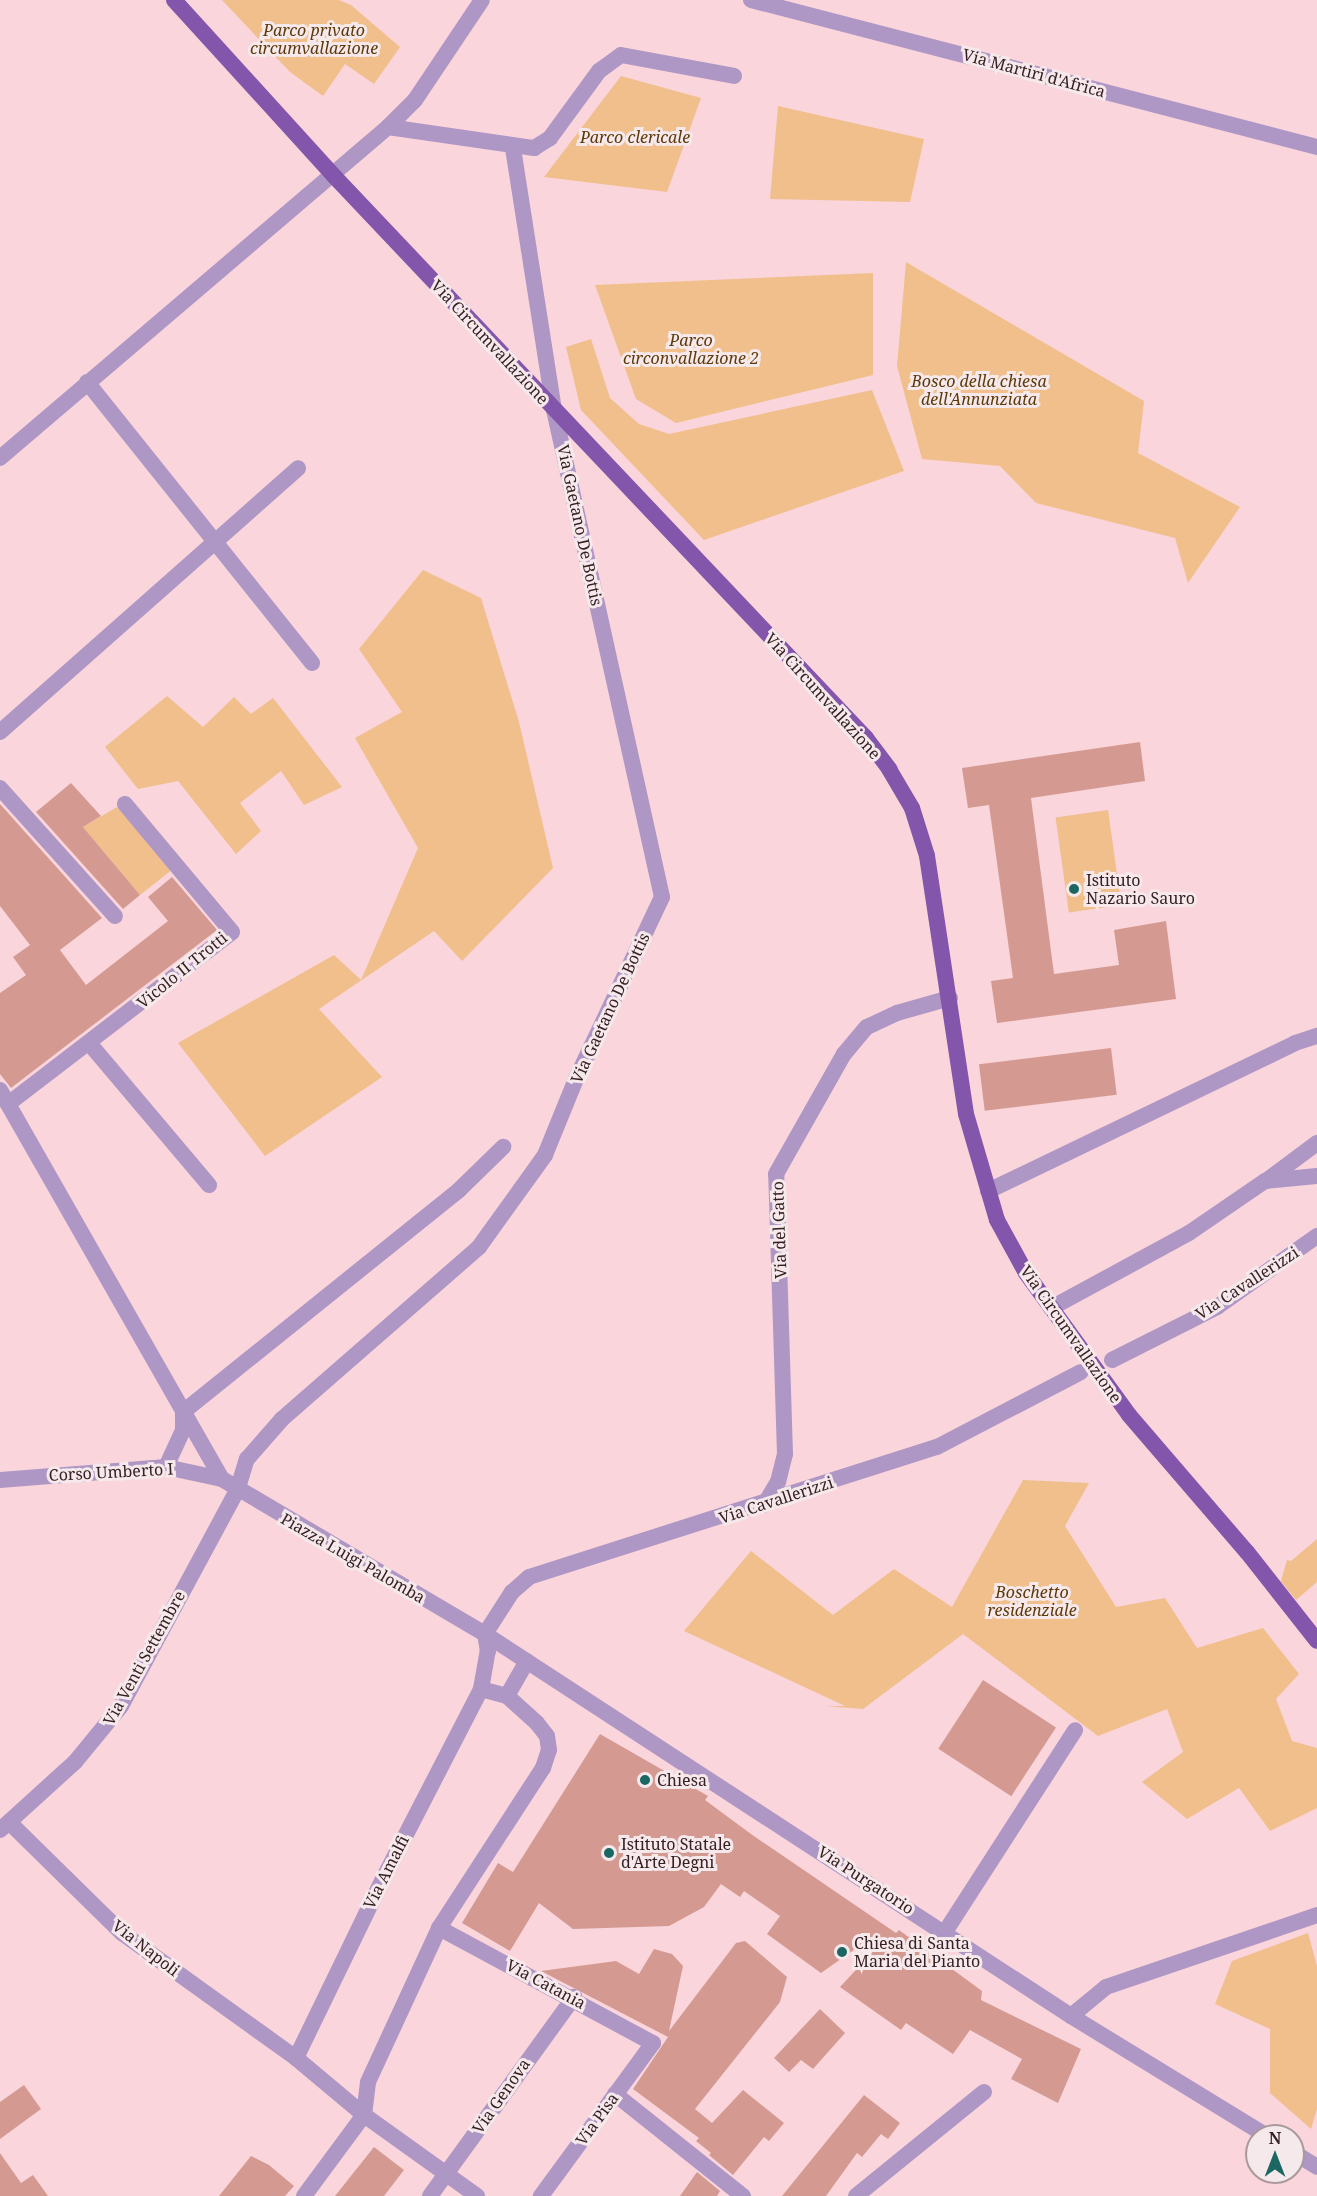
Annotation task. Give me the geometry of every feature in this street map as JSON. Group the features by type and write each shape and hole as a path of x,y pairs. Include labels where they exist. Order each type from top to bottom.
{"main road":[{"name":"Via Circumvallazione","path":"174,0 334,176 866,738 889,769 912,808 927,856 966,1114 997,1220 1026,1273 1129,1415 1246,1552 1317,1641"}],"street":[{"path":"0,458 87,382 334,176 388,127 415,100 482,0"},
{"name":"Via Martiri d'Africa","path":"751,0 1317,147"},
{"path":"388,127 513,147 534,147 550,138 598,71 621,55 734,76"},
{"name":"Via Gaetano De Bottis","path":"237,1491 247,1459 282,1419 479,1246 545,1155 576,1079 662,897 554,410 513,147"},
{"path":"87,382 312,663"},
{"path":"0,732 298,468"},
{"path":"0,788 115,916"},
{"name":"Vicolo II Trotti","path":"4,1097 89,1043 232,932 125,804"},
{"name":"Via del Gatto","path":"764,1505 778,1482 786,1444 777,1174 844,1054 867,1027 897,1013 950,998"},
{"path":"988,1191 1317,1036"},
{"path":"89,1043 209,1185"},
{"path":"4,1097 222,1479"},
{"path":"1051,1308 1190,1233 1317,1143"},
{"path":"183,1412 459,1190 503,1147"},
{"path":"1265,1181 1317,1176"},
{"name":"Via Cavallerizzi","path":"1112,1360 1217,1306 1317,1236"},
{"name":"Via Cavallerizzi","path":"485,1634 512,1592 529,1577 764,1505 937,1447 1081,1372"},
{"path":"166,1467 183,1430 183,1412"},
{"name":"Corso Umberto I","path":"0,1480 166,1467 222,1479"},
{"name":"Piazza Luigi Palomba","path":"222,1479 237,1491 485,1634"},
{"name":"Via Venti Settembre","path":"4,1826 105,1730 237,1491"},
{"name":"Via Purgatorio","path":"485,1634 1071,2016 1247,2124"},
{"name":"Via Amalfi","path":"296,2058 383,1878 482,1689 488,1651 485,1634"},
{"path":"507,1696 527,1661"},
{"path":"304,2196 364,2115 368,2082 438,1928 543,1768 549,1750 542,1729 507,1696 482,1689"},
{"path":"945,1932 1075,1730"},
{"name":"Via Napoli","path":"4,1826 122,1934 296,2058 364,2115 477,2196"},
{"path":"1071,2016 1106,1987 1317,1915"},
{"name":"Via Catania","path":"438,1928 574,1997 653,2043"},
{"name":"Via Genova","path":"430,2196 574,1997"},
{"name":"Via Pisa","path":"541,2196 653,2043"},
{"path":"856,2196 984,2092"},
{"path":"615,2094 743,2196"}],"green space":[{"name":"Parco privato circumvallazione","path":"222,0 339,0 351,5 400,47 374,84 345,64 323,96 290,72"},
{"name":"Parco clericale","path":"621,76 701,98 667,192 544,177"},
{"path":"778,106 924,139 910,202 770,199"},
{"name":"Bosco della chiesa dell'Annunziata","path":"906,262 1144,401 1138,453 1240,507 1188,583 1175,538 1036,503 1000,466 922,459 897,366"},
{"name":"Parco circonvallazione 2","path":"873,273 873,375 676,423 636,399 595,285"},
{"path":"591,339 610,398 639,424 669,434 872,390 904,471 704,540 581,410 566,347"},
{"path":"423,570 481,598 519,722 553,868 462,961 434,931 319,1009 382,1077 265,1156 178,1043 334,955 361,980 418,848 355,738 402,712 359,649"},
{"path":"167,696 203,727 234,697 251,714 273,698 342,787 304,805 281,771 240,803 261,831 236,854 178,781 138,789 105,747"},
{"path":"117,807 173,869 140,895 83,827"},
{"path":"1108,810 1121,905 1069,912 1056,817"},
{"name":"Boschetto residenziale","path":"1023,1480 1089,1483 1065,1526 1116,1607 1165,1598 1197,1648 1263,1628 1299,1674 1276,1699 1292,1741 1317,1748 1317,1808 1270,1831 1239,1788 1187,1819 1142,1782 1183,1752 1167,1709 1098,1736 963,1634 863,1709 825,1706 845,1706 684,1631 751,1551 833,1615 894,1569 952,1607"},
{"path":"1317,1539 1317,1582 1296,1600 1281,1581 1287,1560 1291,1561"},
{"path":"1308,1933 1317,1966 1317,2109 1311,2129 1270,2093 1270,2029 1215,2004 1232,1961"}],"building":[{"path":"1140,742 1145,781 1031,798 1054,974 1119,965 1114,930 1166,921 1176,999 997,1023 991,981 1013,978 989,805 968,808 962,768"},
{"path":"71,783 101,816 83,827 140,895 123,909 36,812"},
{"path":"0,804 102,918 60,950 86,985 168,921 148,897 172,877 217,930 11,1088 0,1074 0,993 26,975 13,957 30,945 0,906"},
{"path":"1111,1048 1117,1095 985,1111 979,1064"},
{"path":"983,1680 1056,1727 1011,1796 938,1749"},
{"path":"600,1734 708,1796 705,1800 751,1834 896,1933 899,1930 982,1991 981,2000 1081,2049 1058,2103 1011,2079 1022,2059 970,2030 953,2054 906,2023 901,2030 840,1987 881,1943 875,1935 821,1973 767,1934 780,1916 744,1891 740,1897 721,1884 704,1907 669,1926 573,1929 539,1903 510,1951 462,1923 498,1863 513,1872"},
{"path":"745,1941 787,1977 780,2002 695,2109 712,2123 743,2090 784,2123 769,2141 764,2137 733,2175 696,2141 699,2138 633,2089 668,2037 541,1971 616,1961 639,1974 654,1949 672,1954 683,1966 669,2031 736,1943"},
{"path":"820,2009 845,2033 813,2069 801,2060 789,2072 774,2058"},
{"path":"24,2085 41,2109 0,2139 0,2102"},
{"path":"864,2095 900,2123 888,2139 881,2134 862,2157 857,2153 826,2196 782,2196"},
{"path":"374,2147 404,2170 384,2196 335,2196"},
{"path":"0,2153 21,2183 33,2175 48,2196 0,2196"},
{"path":"251,2156 269,2165 294,2186 285,2196 219,2196"},
{"path":"697,2172 720,2191 717,2196 680,2196"}],"place":[{"name":"Istituto Nazario Sauro","path":"1074,889"},
{"name":"Chiesa","path":"645,1780"},
{"name":"Istituto Statale d'Arte Degni","path":"609,1853"},
{"name":"Chiesa di Santa Maria del Pianto","path":"842,1952"}]}
